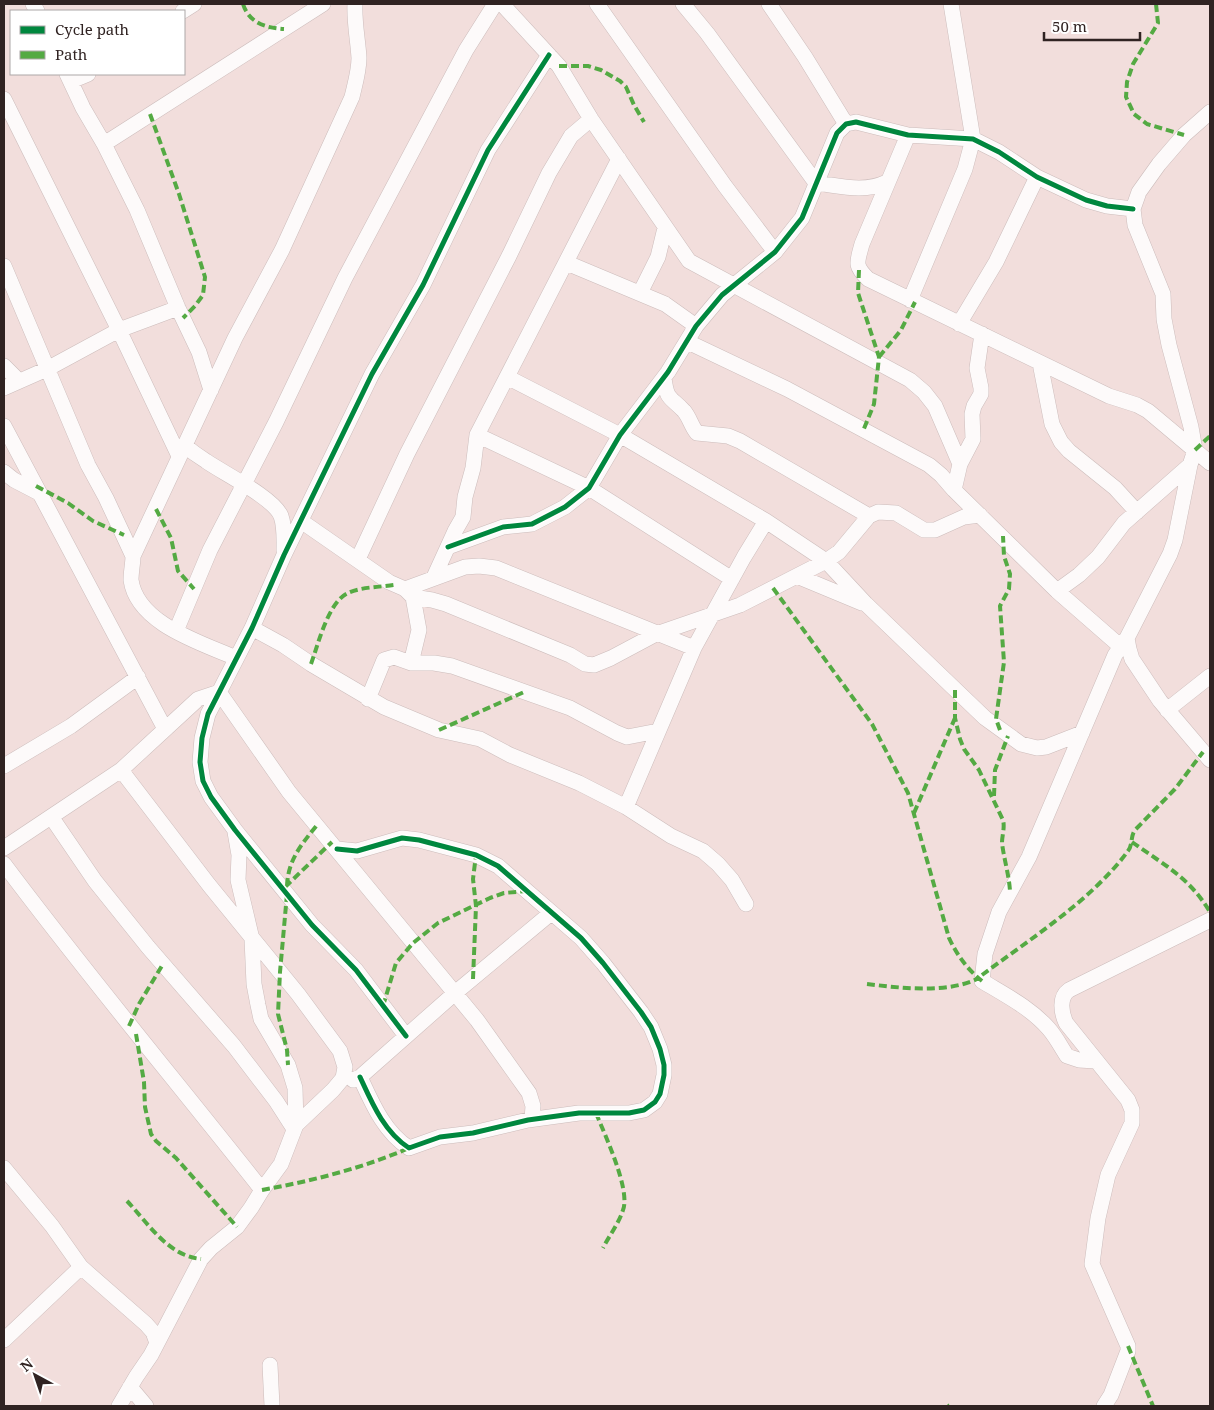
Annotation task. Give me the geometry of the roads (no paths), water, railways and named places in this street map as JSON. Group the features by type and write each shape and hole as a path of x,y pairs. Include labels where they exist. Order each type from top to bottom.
{"street":[{"path":"104,144 323,4"},
{"path":"236,658 176,632 156,620 138,597 132,580 134,556 235,338 282,250 352,97 359,60 354,20 355,4"},
{"path":"176,632 210,550 276,422 345,278 462,58 495,4"},
{"path":"502,4 559,66 591,119 689,261 910,380 936,406 960,464"},
{"path":"597,4 775,252"},
{"path":"683,4 707,33 816,183 856,188 874,188 888,182"},
{"path":"910,300 965,169 973,138 951,4"},
{"path":"773,6 846,124"},
{"path":"406,1036 356,970 312,925 234,830 210,797 203,781 200,762 202,738 208,714 252,628 284,555 372,374 423,285 488,150 549,55"},
{"path":"83,75 69,78 137,210 178,308 199,352 211,390"},
{"path":"4,99 182,450 243,484 268,502 281,515 284,530 284,555"},
{"path":"1096,1061 1079,1060 1066,1056 1050,1030 1041,1021 1019,1003 982,981 985,954 999,912 1029,857 1082,733 1124,642 1176,540 1190,465 1195,450 1191,426 1169,345 1164,319 1163,294 1135,225 1133,209 1140,192 1159,164 1184,135 1210,112"},
{"path":"358,559 407,454 509,256 549,173 571,136 591,119"},
{"path":"448,547 502,527 532,524 565,508 589,488 620,435 664,378 688,342 696,326 722,295 775,252 802,218 837,133 846,124 856,122 908,135 973,138 999,152 1037,177 1086,200 1107,206 1133,209"},
{"path":"908,135 862,244 858,260 859,270 868,279 959,324 1108,396 1137,405 1148,411 1210,463"},
{"path":"434,577 463,517 465,497 473,468 473,455 477,435 567,263 618,159"},
{"path":"959,324 996,262 1037,177"},
{"path":"640,293 658,257 665,228"},
{"path":"567,263 665,304 696,326"},
{"path":"4,266 88,465 134,556"},
{"path":"4,388 47,370 120,330 178,308"},
{"path":"954,490 960,464 973,439 972,414 981,394 977,368 982,334"},
{"path":"688,342 787,389 929,466 942,475 954,490 1057,590 1124,642 1132,659 1168,710 1208,753"},
{"path":"1040,363 1052,424 1061,442 1069,451 1115,488 1137,512"},
{"path":"4,366 18,382"},
{"path":"507,377 620,435 766,521 826,561 866,604 985,718 1021,744 1037,748 1046,747 1082,733"},
{"path":"664,378 666,392 670,400 684,412 696,433 728,436 740,441 870,516"},
{"path":"4,426 165,729"},
{"path":"477,435 589,488 732,578"},
{"path":"1057,590 1079,575 1098,558 1114,534 1190,465"},
{"path":"4,472 14,480 40,493"},
{"path":"301,521 389,582 409,593 446,604 570,655 585,664 594,665 656,634 740,605 826,561 839,552 870,516 878,512 896,513 924,530 935,530 964,518 980,515"},
{"path":"626,808 694,648 766,521"},
{"path":"409,593 434,577 465,567 496,568 694,648"},
{"path":"797,576 866,604"},
{"path":"409,593 418,630 412,663"},
{"path":"252,628 284,645 311,664 384,708 432,728 480,740 510,755 587,787 626,808 671,836 703,851 732,880 746,904"},
{"path":"368,699 384,660 394,657 412,663 443,664 474,673 570,708 627,737 658,731"},
{"path":"1168,710 1210,676"},
{"path":"4,766 71,726 138,677"},
{"path":"4,848 52,818 121,770 198,699 219,692"},
{"path":"219,692 289,792 477,1020 529,1093 533,1106 532,1119"},
{"path":"121,770 252,939 298,994 340,1051 345,1067 343,1078 295,1127"},
{"path":"52,818 95,881 148,947 234,1046 295,1127"},
{"path":"119,1406 157,1343 201,1259 211,1248 237,1227 251,1208 281,1164 295,1127 295,1088 288,1066 261,1019 254,984 252,939 238,880 239,855 234,830"},
{"path":"337,849 357,851 402,838 450,847 476,855 498,866 586,944 603,963 642,1012 651,1027 664,1065 660,1094 655,1102 644,1110 629,1113 579,1113 532,1119 473,1133 440,1137 409,1148 400,1142 384,1123 360,1077"},
{"path":"4,864 117,1011 262,1190"},
{"path":"333,1090 360,1077 454,994 552,913"},
{"path":"1104,1406 1128,1351 1128,1346 1092,1264 1098,1218 1108,1175 1132,1123 1132,1110 1128,1100 1066,1023 1063,1015 1062,1001 1065,993 1210,920"},
{"path":"4,1168 52,1226 81,1267 146,1324 153,1332 157,1343"},
{"path":"4,1340 81,1267"},
{"path":"270,1365 272,1406"},
{"path":"130,1387 146,1406"}]}
